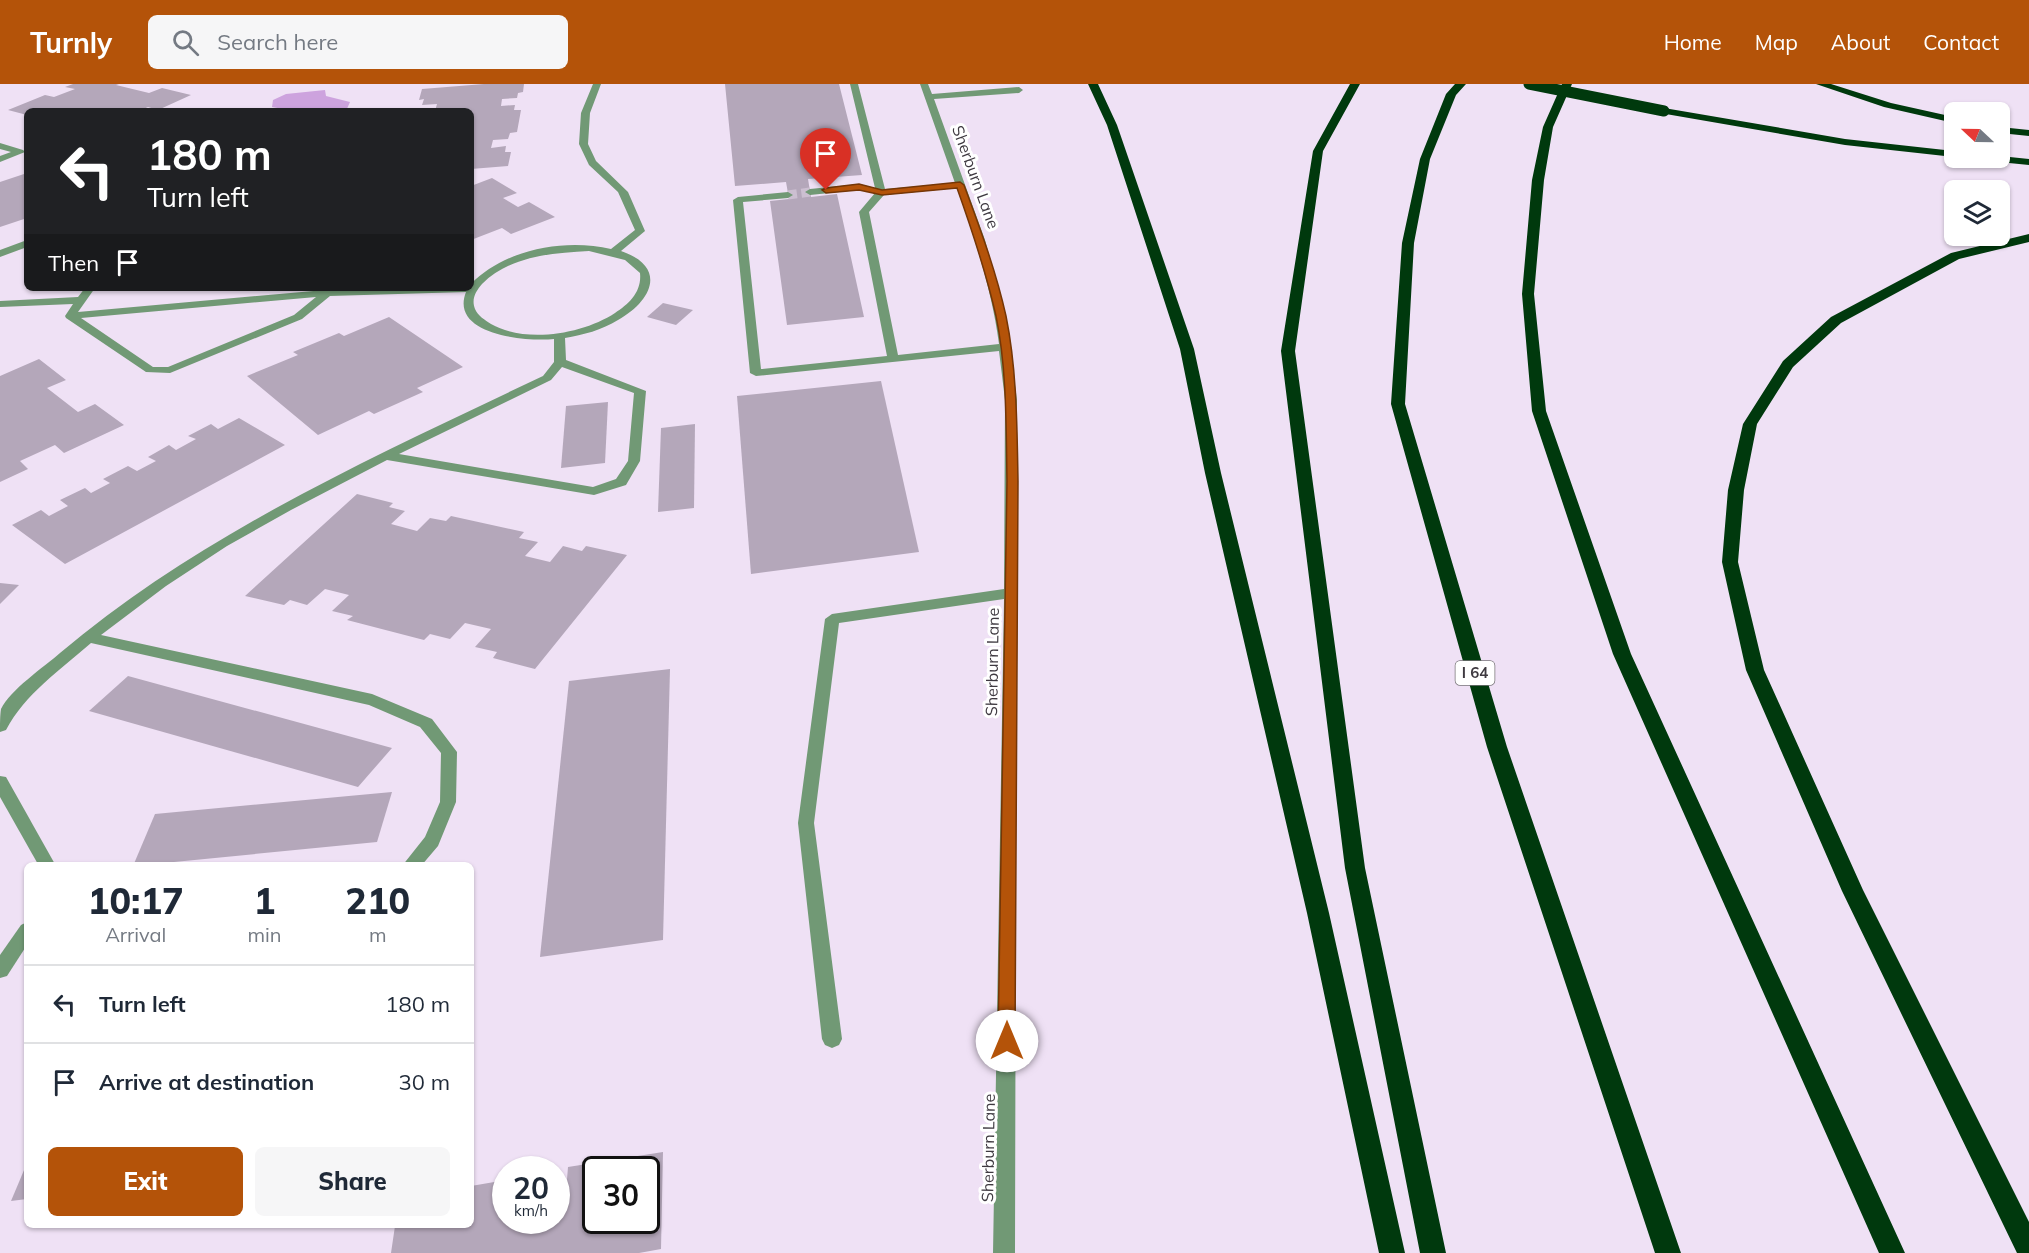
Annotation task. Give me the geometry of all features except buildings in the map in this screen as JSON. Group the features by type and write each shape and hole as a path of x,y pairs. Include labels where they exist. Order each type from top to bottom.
{"highway":[{"path":"1094,84 1112,125 1187,349 1213,473 1318,913 1392,1253"},
{"path":"1355,84 1318,151 1288,351 1355,868 1433,1253"},
{"name":"I 64","path":"1461,84 1451,94 1425,159 1408,243 1398,404 1497,747 1668,1253"},
{"path":"1529,84 1664,111 1845,142 1944,153"},
{"path":"1567,84 1548,127 1538,180 1528,294 1539,411 1622,654 1892,1253"},
{"path":"1821,84 1888,105 1944,118"},
{"path":"2010,131 2029,133"},
{"path":"2010,160 2029,162"},
{"path":"2029,238 1955,256 1836,320 1788,364 1750,424 1736,490 1730,562 1755,669 1853,891 2029,1250"}],"street":[{"path":"597,84 583,122 582,144 591,162 622,191 640,231 614,252"},
{"path":"854,84 882,192"},
{"path":"927,90 1019,90"},
{"name":"Sherburn Lane","path":"927,90 980,240 1001,317 1011,400 1004,1253"},
{"path":"0,146 20,152 0,159"},
{"path":"810,192 859,187 882,192 960,185"},
{"path":"882,192 864,212 893,359"},
{"path":"788,195 738,200 756,373 1004,347"},
{"path":"0,254 24,244"},
{"path":"470,291 467,303 471,316 484,327 513,335 559,335 587,329 611,320 630,308 643,295 647,282 643,269 632,259 614,252 580,248 533,254 507,263 485,275 474,286"},
{"path":"70,316 88,291"},
{"path":"70,316 326,293 398,291"},
{"path":"70,316 150,370 170,370 298,316 326,293"},
{"path":"0,304 82,300"},
{"path":"0,726 25,693 86,637 175,574 249,528 324,486 547,378 560,362 559,335"},
{"path":"386,456 594,491 621,482 634,461 640,391 560,362"},
{"path":"832,1039 806,823 832,619 1011,593"},
{"path":"86,637 372,700 426,723 449,752 448,802 432,841 414,862"},
{"path":"0,782 46,862"},
{"path":"0,970 24,934"}],"shaded area":[{"path":"325,90 326,96 350,102 347,108 272,107 273,100 286,94"}],"tunnel":[{"path":"788,195 810,192"}],"route":[{"path":"826,190 859,187 882,192 960,185 980,240 1001,317 1011,400 1012,481 1007,1041"}]}
